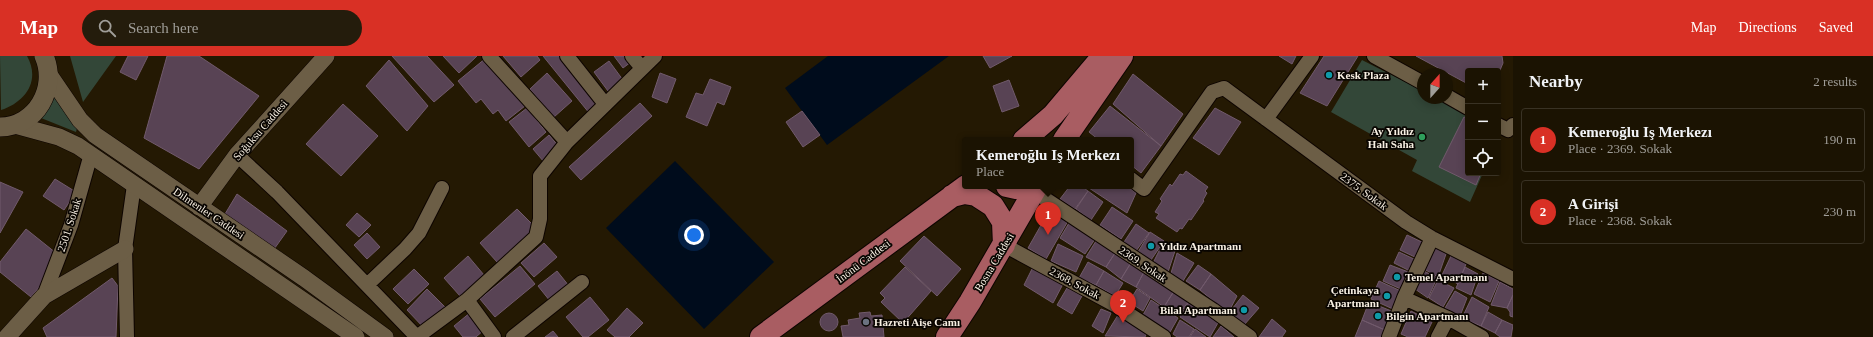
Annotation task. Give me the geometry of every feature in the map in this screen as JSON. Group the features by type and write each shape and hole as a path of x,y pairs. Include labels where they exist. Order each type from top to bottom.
{"main road":[{"path":"1028,137 1054,115 1103,56"},
{"path":"1072,137 1122,56"},
{"path":"5,128 31,116 39,107 48,85 46,64"},
{"name":"Bosna Caddesi","path":"947,337 1004,245 1032,189"},
{"path":"959,191 976,195 993,206 1003,222 1004,245"},
{"name":"İnönü Caddesi","path":"761,337 959,191"},
{"path":"965,337 968,332 970,302"}],"street":[{"name":"Soğuksu Caddesi","path":"199,207 237,155 326,56"},
{"path":"489,56 567,142"},
{"path":"567,56 605,104"},
{"path":"632,56 642,68"},
{"path":"237,155 277,192 417,337 467,300 536,237 540,219 540,176 567,142 655,56"},
{"path":"1266,119 1312,56"},
{"path":"1374,56 1417,80"},
{"name":"Dilmenler Caddesi","path":"46,64 80,120 95,135 304,278 385,337"},
{"name":"2375. Sokak","path":"1134,181 1144,189 1212,92 1224,88 1385,207 1432,238 1513,279"},
{"path":"1453,99 1465,106"},
{"path":"1501,126 1508,130 1513,125"},
{"name":"Dilmenler Caddesi","path":"5,128 60,137 91,154 356,337"},
{"name":"2501. Sokak","path":"44,296 71,224 91,154"},
{"path":"127,337 125,249 134,185"},
{"path":"367,285 405,249 419,233 442,188"},
{"name":"2369. Sokak","path":"1034,189 1213,310 1250,337"},
{"path":"1389,337 1404,298 1432,238"},
{"name":"2368. Sokak","path":"1004,245 1115,305 1164,337"},
{"path":"7,337 44,296 125,249"},
{"path":"513,337 582,282"},
{"path":"1404,298 1448,318 1482,337"},
{"path":"467,300 494,337"},
{"path":"1438,337 1448,318"}],"green space":[{"path":"0,56 27,56 31,65 32,74 31,82 23,96 17,102 1,110"},
{"path":"70,56 116,56 83,102"},
{"name":"Ay Yıldız Halı Saha","path":"1362,60 1417,88 1417,104 1448,104 1465,112 1465,176 1482,176 1470,202 1412,171 1417,160 1331,112"},
{"path":"55,96 77,128 76,132 41,118"}],"water":[{"path":"828,56 949,56 827,145 785,88"},
{"path":"675,161 774,262 704,329 606,228"}],"building":[{"path":"128,56 148,56 136,80 120,72"},
{"path":"167,56 199,56 259,96 199,169 144,138"},
{"path":"392,56 427,56 454,85 434,102"},
{"path":"443,56 477,56 459,73"},
{"path":"503,56 537,56 540,60 521,77"},
{"path":"543,56 564,56 603,104 590,114"},
{"path":"614,56 627,56 631,62 623,68"},
{"path":"983,56 1012,56 990,68"},
{"path":"1279,56 1296,56 1292,64"},
{"name":"Kesk Plaza","path":"1324,56 1358,56 1327,106 1300,93"},
{"path":"1416,56 1502,56 1503,63 1501,68 1465,68 1465,82 1453,76 1453,68 1438,68"},
{"path":"486,58 525,106 506,121 498,110 493,114 481,99 476,103 458,81"},
{"path":"389,60 428,106 407,131 366,86"},
{"path":"609,61 623,80 608,91 594,72"},
{"path":"547,73 572,101 554,117 530,89"},
{"path":"660,73 676,79 667,103 652,97"},
{"path":"1133,74 1183,114 1161,146 1113,104"},
{"path":"710,79 731,87 724,105 717,102 707,126 686,117 696,93 703,95"},
{"path":"1009,80 1019,106 1002,112 993,86"},
{"path":"640,103 652,116 581,180 569,167"},
{"path":"343,104 378,136 341,176 306,144"},
{"path":"1110,106 1161,146 1141,173 1134,167 1134,137 1095,137 1089,132"},
{"path":"527,108 546,132 529,147 509,122"},
{"path":"1215,108 1241,122 1219,155 1193,138"},
{"path":"802,111 820,135 803,147 786,122"},
{"path":"1465,118 1465,176 1480,176 1476,185 1439,167"},
{"path":"549,135 560,148 544,162 533,149"},
{"path":"1186,171 1208,187 1205,191 1207,193 1203,200 1204,201 1191,220 1189,219 1182,229 1180,228 1177,232 1156,218 1159,214 1155,212 1162,201 1160,199 1170,184 1172,186 1180,174 1183,175"},
{"path":"55,179 76,192 64,210 43,196"},
{"path":"0,182 23,192 0,233"},
{"path":"1068,189 1085,189 1088,191 1075,209 1060,199"},
{"path":"1091,189 1131,189 1136,193 1127,213"},
{"path":"1088,191 1103,202 1091,220 1076,209"},
{"path":"237,194 287,231 272,252 225,214"},
{"path":"1112,207 1133,221 1121,239 1100,225"},
{"path":"517,209 537,229 523,243 520,242 497,262 480,243"},
{"path":"1049,211 1068,221 1046,259 1028,248"},
{"path":"357,213 371,225 359,237 346,225"},
{"path":"1069,223 1095,239 1085,254 1060,238"},
{"path":"1136,224 1149,233 1136,251 1124,242"},
{"path":"26,229 56,253 51,273 31,297 0,272 0,262"},
{"name":"Yıldız Apartmanı","path":"1150,232 1164,241 1151,260 1138,252"},
{"path":"367,233 380,247 367,259 354,245"},
{"path":"1407,235 1424,243 1417,258 1400,250"},
{"path":"924,236 961,269 937,296 900,261"},
{"path":"1096,241 1115,253 1106,267 1086,257"},
{"path":"544,243 557,257 534,277 521,263"},
{"path":"1163,243 1175,251 1168,272 1153,263"},
{"path":"1058,244 1083,256 1076,272 1051,261"},
{"path":"1435,248 1446,254 1438,277 1424,269"},
{"path":"1399,252 1416,260 1410,271 1394,263"},
{"path":"1115,253 1130,264 1121,279 1106,267"},
{"path":"1177,253 1194,263 1183,281 1171,273"},
{"path":"468,256 484,275 460,296 444,278"},
{"path":"1451,256 1466,264 1458,284 1442,275"},
{"path":"1088,262 1104,271 1096,285 1079,278"},
{"path":"1131,263 1144,272 1136,287 1121,279"},
{"path":"1198,265 1211,274 1200,290 1186,281"},
{"name":"Temel Apartmanı","path":"1390,265 1411,273 1403,290 1383,281"},
{"path":"520,266 535,284 495,317 480,299"},
{"path":"905,267 931,291 903,323 881,302 885,298 880,293"},
{"path":"1033,267 1063,284 1053,303 1024,285"},
{"path":"1465,267 1478,274 1471,295 1456,288"},
{"path":"414,269 429,284 408,304 393,289"},
{"path":"557,271 569,286 550,301 538,286"},
{"path":"1104,271 1123,283 1115,296 1096,285"},
{"path":"1424,271 1437,278 1428,298 1415,289"},
{"path":"1144,272 1174,291 1164,307 1136,287"},
{"path":"1483,273 1499,281 1490,302 1474,294"},
{"path":"1211,274 1237,296 1228,313 1200,290"},
{"path":"112,278 118,286 116,337 47,337 43,328"},
{"path":"1438,280 1454,288 1443,307 1429,298"},
{"name":"Çetinkaya Apartmanı","path":"1379,281 1403,292 1395,310 1371,299"},
{"path":"1500,282 1513,289 1513,295 1507,308 1491,305"},
{"path":"1067,288 1082,296 1072,314 1057,305"},
{"path":"427,289 446,308 425,329 407,310"},
{"path":"1137,289 1150,298 1143,311 1129,302"},
{"path":"1174,291 1188,302 1179,315 1164,307"},
{"path":"1455,291 1467,298 1460,316 1445,308"},
{"name":"Bilal Apartmanı","path":"1243,295 1259,308 1244,325 1229,313"},
{"path":"1513,295 1513,317 1510,316 1510,312 1507,308"},
{"path":"590,297 609,320 588,337 583,337 566,317"},
{"path":"1472,297 1489,307 1481,326 1462,318"},
{"path":"1151,300 1178,318 1170,332 1143,315"},
{"path":"1189,301 1219,321 1210,337 1180,317"},
{"name":"Bilgin Apartmanı","path":"1369,302 1394,312 1385,330 1362,320"},
{"path":"627,308 643,323 629,337 615,337 607,330"},
{"path":"1101,309 1111,313 1103,333 1092,326"},
{"path":"1411,311 1432,322 1425,337 1408,337 1401,334"},
{"path":"471,312 485,329 476,337 463,337 454,326"},
{"name":"Hazreti Aişe Camı","path":"870,312 871,316 882,315 884,337 843,337 841,326 849,325 848,320 860,318 859,313"},
{"path":"1488,312 1502,320 1495,333 1481,326"},
{"path":"829,313 835,316 838,322 835,328 829,331 823,328 820,322 823,316"},
{"path":"1118,315 1147,332 1145,337 1105,336"},
{"path":"1272,319 1286,331 1282,337 1259,337"},
{"path":"1180,320 1194,329 1189,337 1177,337 1173,334"},
{"path":"1362,320 1385,330 1383,337 1355,337"},
{"path":"1502,320 1513,325 1511,337 1500,337 1495,333"},
{"path":"1221,326 1234,337 1213,337"},
{"path":"1195,329 1206,337 1190,337"},
{"path":"553,331 558,337 545,337"}],"place":[{"name":"Kesk Plaza","path":"1329,75"},
{"name":"Ay Yıldız Halı Saha","path":"1422,137"},
{"name":"Kemeroğlu Iş Merkezı","path":"1048,235"},
{"name":"Yıldız Apartmanı","path":"1151,246"},
{"name":"Temel Apartmanı","path":"1397,277"},
{"name":"Çetinkaya Apartmanı","path":"1387,296"},
{"name":"Bilal Apartmanı","path":"1244,310"},
{"name":"Bilgin Apartmanı","path":"1378,316"},
{"name":"Hazreti Aişe Camı","path":"866,322"},
{"name":"A Girişi","path":"1123,323"}]}
